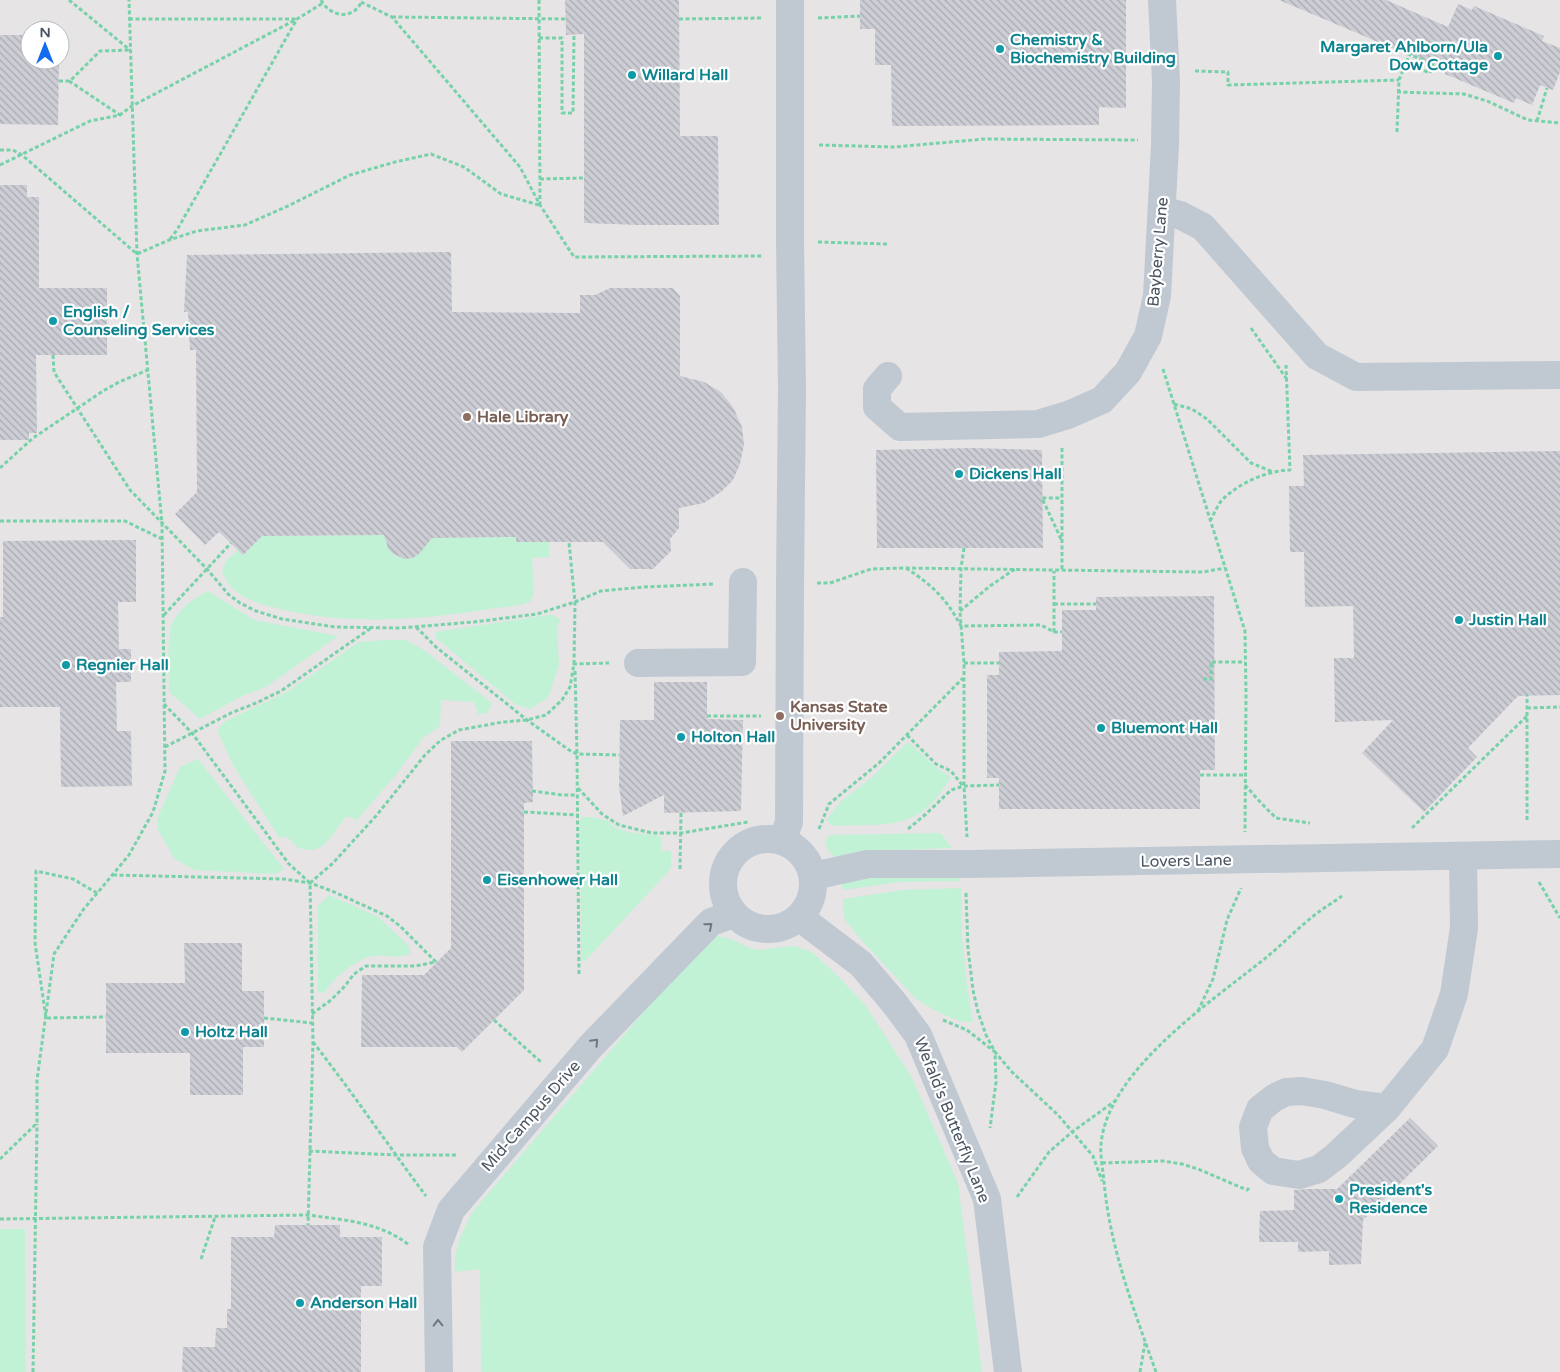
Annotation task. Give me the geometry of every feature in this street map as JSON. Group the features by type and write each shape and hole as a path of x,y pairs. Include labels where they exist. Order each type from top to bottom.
{"street":[{"path":"782,841 789,822 792,389 790,0"},
{"name":"Bayberry Lane","path":"888,376 878,389 877,407 900,427 1038,424 1068,415 1102,400 1128,372 1148,336 1157,296 1164,165 1166,81 1162,0"},
{"path":"1162,210 1180,215 1203,227 1317,356 1356,377 1560,375"},
{"path":"638,663 742,662 742,582"},
{"path":"768,839 782,841 794,847 809,864 813,876 813,890 808,905 790,924 778,928 766,929 748,924 734,914 726,901 723,886 724,872 730,859 741,848 754,841 768,839"},
{"name":"Lovers Lane","path":"813,876 868,864 1560,854"},
{"path":"1387,1108 1355,1104 1325,1095 1302,1091 1286,1092 1274,1098 1260,1109 1253,1127 1254,1148 1261,1161 1273,1171 1299,1175 1319,1169 1336,1156 1387,1108 1435,1048 1454,994 1464,928 1463,856"},
{"name":"Mid-Campus Drive","path":"439,1372 437,1248 450,1210 595,1041 711,922 734,914"},
{"name":"Wefald's Butterfly Lane","path":"799,916 861,964 918,1035 987,1199 1008,1372"}],"path":[{"path":"69,0 131,50"},
{"path":"34,1372 38,1080 54,954 83,910 129,856 153,812 165,771 162,524 137,254 129,0"},
{"path":"539,0 540,205"},
{"path":"0,165 90,121 120,115 132,106 297,19 322,2 330,11 336,14 343,14 356,10 362,1 392,17 520,167 540,205 574,257 765,256 790,243 887,244"},
{"path":"392,17 566,19"},
{"path":"679,19 750,18"},
{"path":"130,19 297,19"},
{"path":"169,240 177,230 297,19"},
{"path":"539,38 562,38 562,113 573,113 574,35"},
{"path":"1397,132 1397,92 1399,80 1412,48"},
{"path":"70,81 100,51 131,50"},
{"path":"1406,63 1430,73 1434,65 1409,54"},
{"path":"1189,71 1228,72 1228,85 1399,80"},
{"path":"58,81 70,81 120,115"},
{"path":"1536,121 1547,88"},
{"path":"1397,92 1464,94 1487,101 1528,120 1560,123"},
{"path":"790,144 894,147 985,139 1140,140"},
{"path":"0,150 13,150 22,155 137,254"},
{"path":"137,254 169,240 197,231 245,225 350,176 395,162 431,154 464,167 501,194 540,205"},
{"path":"540,179 584,178"},
{"path":"53,355 54,372 130,490 207,569 228,594 256,611 282,619 326,626 415,627 537,614 575,602 601,591 742,582"},
{"path":"1163,369 1245,632 1245,835"},
{"path":"0,468 33,438 77,408 119,382 148,370"},
{"path":"1210,521 1222,501 1238,488 1261,476 1290,470 1288,380"},
{"path":"1174,404 1192,409 1207,419 1251,462 1274,472"},
{"path":"1062,442 1062,570"},
{"path":"1062,498 1042,498 1062,540"},
{"path":"0,521 125,521 162,539"},
{"path":"163,615 231,543"},
{"path":"569,543 575,602 574,664 578,815 579,976"},
{"path":"964,548 961,568 960,612 964,663 964,786 968,846"},
{"path":"905,568 926,582 943,598 961,626"},
{"path":"790,584 830,583 871,569 961,568 1203,572 1225,568"},
{"path":"960,612 990,586 1015,569"},
{"path":"1054,570 1054,632"},
{"path":"1054,604 1096,604"},
{"path":"961,626 1041,624 1054,632 1062,632"},
{"path":"415,627 436,647 527,720 577,754 619,754"},
{"path":"165,747 231,713 281,691 372,628"},
{"path":"1203,679 1211,679 1211,662 1245,662"},
{"path":"574,664 638,663"},
{"path":"964,663 999,664"},
{"path":"310,883 332,864 376,816 425,754 441,740 459,730 503,722 527,720 546,715 562,700 570,687 574,664"},
{"path":"819,830 829,804 879,763 963,677"},
{"path":"1527,696 1527,820"},
{"path":"164,704 192,733 289,864 310,883 313,1041 308,1225"},
{"path":"1527,708 1560,707"},
{"path":"707,716 789,716"},
{"path":"1411,829 1527,716"},
{"path":"907,735 936,764 951,771 964,786"},
{"path":"1200,775 1245,775"},
{"path":"1245,784 1276,818 1310,823"},
{"path":"908,829 951,790 964,786 999,785"},
{"path":"577,788 602,814 619,825 652,833 681,833 748,822"},
{"path":"532,791 577,795"},
{"path":"524,812 578,815"},
{"path":"680,869 681,813"},
{"path":"46,1018 35,943 36,871 74,879 97,893"},
{"path":"113,875 284,879 310,883 340,894 387,916 400,926 436,962 415,966 366,966 354,974 344,988 331,1000 312,1014"},
{"path":"1538,880 1560,918"},
{"path":"966,886 968,949 973,990 986,1035 995,1052 996,1082 990,1129"},
{"path":"1198,1011 1213,979 1226,920 1242,886"},
{"path":"1156,1372 1123,1276 1110,1226 1104,1186 1101,1145 1106,1120 1131,1079 1166,1039 1319,912 1342,896"},
{"path":"46,1018 106,1016"},
{"path":"264,1018 312,1023"},
{"path":"938,1019 967,1030 995,1052 1012,1072 1058,1115 1093,1156 1104,1186"},
{"path":"494,1020 542,1063"},
{"path":"313,1041 430,1200"},
{"path":"1015,1200 1049,1152 1072,1132 1116,1101"},
{"path":"0,1159 37,1123"},
{"path":"309,1151 396,1155 464,1155"},
{"path":"1102,1163 1163,1161 1182,1164 1247,1190 1267,1166"},
{"path":"0,1219 308,1216 357,1222 378,1227 394,1235 412,1248"},
{"path":"202,1259 215,1217"},
{"path":"1140,1372 1145,1343"}],"shaded area":[{"name":"Kansas State University","path":"0,0 1560,0 1560,1372 0,1372"}],"green space":[{"path":"387,535 392,553 398,557 409,559 418,554 425,538 516,537 516,542 549,542 549,557 532,558 534,593 530,602 510,607 412,618 335,618 284,610 260,604 243,596 230,586 222,572 226,561 238,550 243,555 262,536"},
{"path":"208,591 254,620 338,636 266,687 242,696 200,719 169,692 169,635 176,616 188,603"},
{"path":"554,615 560,620 557,628 559,665 548,698 530,709 515,704 436,638 435,632"},
{"path":"406,640 424,650 492,703 487,713 478,714 474,702 441,700 440,726 423,738 395,776 356,821 352,817 346,817 321,847 309,850 298,848 285,836 280,839 233,765 217,730 224,722 287,692 359,642"},
{"path":"908,742 938,769 951,777 939,795 915,816 902,821 873,825 836,826 829,824 827,819 840,802 871,778"},
{"path":"198,759 284,869 275,874 194,870 174,858 158,830 157,819 180,767"},
{"path":"582,817 592,817 608,821 614,827 628,832 661,836 661,851 671,851 669,871 585,961 581,961 580,821"},
{"path":"940,833 952,848 872,851 838,861 826,846 826,839 831,835"},
{"path":"879,875 957,875 960,879 959,881 899,882 843,890 841,883"},
{"path":"961,888 962,937 973,1022 951,1018 914,997 857,935 844,918 843,899 903,890"},
{"path":"329,895 377,916 410,947 410,954 397,957 368,957 354,964 340,975 325,992 321,993 318,991 318,906"},
{"path":"718,936 760,950 790,946 812,952 866,1006 912,1078 958,1183 982,1372 481,1372 480,1269 455,1272 457,1247 470,1217 702,944"},
{"path":"0,1229 25,1229 26,1372 0,1372"}],"building":[{"name":"Willard Hall","path":"565,0 679,0 680,136 718,136 719,225 584,223 584,34 566,35"},
{"name":"Chemistry & Biochemistry Building","path":"860,0 1126,0 1126,108 1099,107 1099,125 892,126 891,65 875,65 875,29 860,29"},
{"name":"Margaret Ahlborn/Ula Dow Cottage","path":"1279,0 1386,0 1448,27 1458,4 1472,10 1474,6 1544,36 1542,41 1560,48 1560,72 1553,90 1540,85 1532,105 1516,98 1514,103 1445,74 1446,69"},
{"path":"0,35 20,35 20,70 59,70 58,125 0,124"},
{"name":"English / Counseling Services","path":"0,185 27,185 27,197 39,197 39,288 107,288 107,355 36,355 37,433 29,433 29,440 0,440"},
{"name":"Hale Library","path":"451,252 452,312 580,313 580,295 595,295 610,288 673,288 680,296 680,376 704,382 721,392 733,407 742,427 744,445 740,464 733,480 721,492 704,503 679,508 679,528 670,539 671,551 653,569 630,569 603,542 516,542 516,537 432,538 420,553 413,558 404,559 392,553 388,548 384,535 262,536 243,555 219,532 205,545 175,514 197,492 196,350 190,350 188,312 184,312 187,255"},
{"name":"Dickens Hall","path":"972,448 1042,450 1043,548 877,548 876,450"},
{"name":"Justin Hall","path":"1560,451 1560,695 1518,696 1468,748 1477,757 1424,812 1362,753 1393,720 1335,722 1334,658 1354,658 1353,606 1305,607 1304,552 1290,552 1289,486 1304,486 1303,455"},
{"name":"Regnier Hall","path":"136,540 136,602 118,602 119,649 131,649 131,682 116,682 117,731 131,731 132,786 61,787 60,707 0,707 0,617 3,617 3,541"},
{"name":"Bluemont Hall","path":"1214,596 1215,770 1200,770 1200,809 999,809 999,778 987,778 987,675 999,675 999,652 1062,651 1062,610 1096,610 1096,597"},
{"name":"Holton Hall","path":"654,682 707,682 707,719 743,720 741,811 664,813 664,795 623,816 619,786 620,720 654,720"},
{"name":"Eisenhower Hall","path":"451,741 532,741 533,802 524,803 524,990 462,1052 457,1047 361,1047 362,975 424,975 451,948"},
{"name":"Holtz Hall","path":"184,943 242,943 242,991 264,991 264,1047 243,1047 243,1095 190,1095 190,1053 106,1053 106,983 185,983"},
{"name":"President's Residence","path":"1410,1118 1438,1146 1363,1220 1361,1264 1329,1265 1329,1251 1298,1252 1298,1242 1259,1242 1260,1211 1294,1210 1294,1190 1337,1189"},
{"name":"Anderson Hall","path":"275,1225 340,1225 340,1237 382,1237 382,1286 361,1286 361,1372 182,1372 183,1347 215,1347 216,1328 227,1328 227,1309 231,1309 231,1237 274,1237"}],"place":[{"name":"Chemistry & Biochemistry Building","path":"1000,49"},
{"name":"Margaret Ahlborn/Ula Dow Cottage","path":"1498,56"},
{"name":"Willard Hall","path":"632,75"},
{"name":"English / Counseling Services","path":"53,321"},
{"name":"Hale Library","path":"467,417"},
{"name":"Dickens Hall","path":"959,474"},
{"name":"Justin Hall","path":"1459,620"},
{"name":"Regnier Hall","path":"66,665"},
{"name":"Kansas State University","path":"780,716"},
{"name":"Bluemont Hall","path":"1101,728"},
{"name":"Holton Hall","path":"681,737"},
{"name":"Eisenhower Hall","path":"487,880"},
{"name":"Holtz Hall","path":"185,1032"},
{"name":"President's Residence","path":"1339,1199"},
{"name":"Anderson Hall","path":"300,1303"}]}
